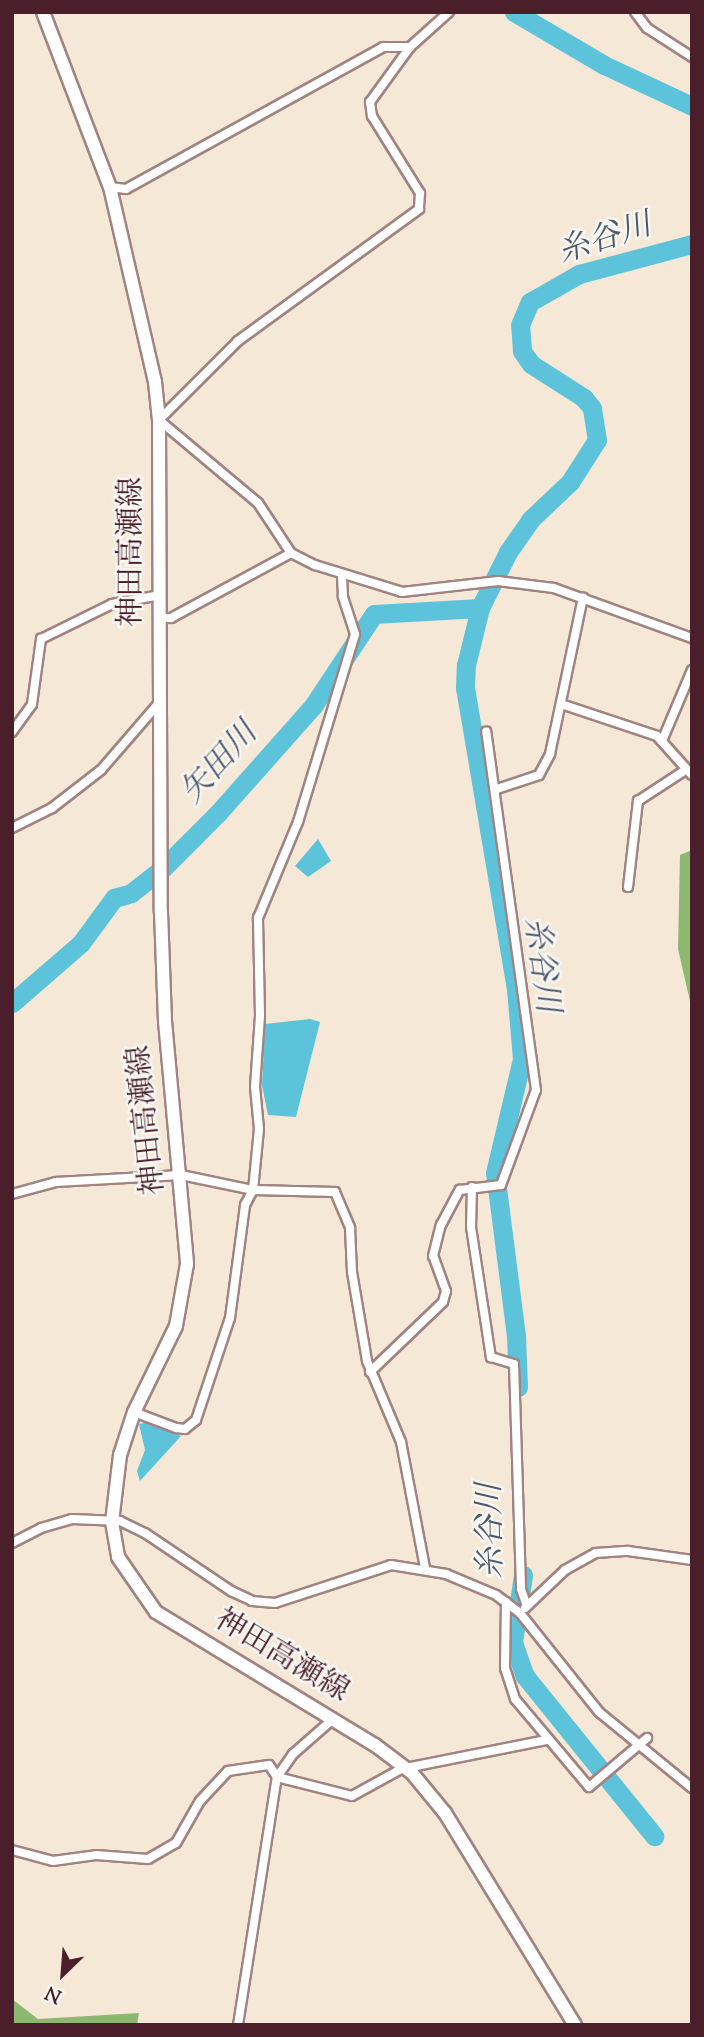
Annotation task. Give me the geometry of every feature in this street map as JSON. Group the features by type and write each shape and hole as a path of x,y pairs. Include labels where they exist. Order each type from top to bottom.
{"main road":[{"name":"神田高瀬線","path":"43,12 110,187 153,368 159,420 165,1021 181,1175 187,1283 176,1326 134,1412 120,1455 112,1522 118,1557 156,1612 333,1719 405,1768 445,1813 575,2025"}],"street":[{"path":"449,12 410,47 372,96 370,109 420,192 419,209 238,341 159,420 258,503 291,553 342,575 402,592 505,581 583,597 692,638"},
{"path":"635,12 647,28 692,57"},
{"path":"110,187 126,189 383,47 410,47"},
{"path":"160,618 171,618 291,553"},
{"path":"134,1412 176,1428 185,1429 196,1420 230,1318 245,1205 253,1190 259,1129 255,1087 260,1015 258,918 298,822 355,634 343,596 342,575"},
{"path":"12,732 32,704 41,639 112,604 160,595"},
{"path":"496,789 539,775 550,754 583,597"},
{"path":"662,741 692,670"},
{"path":"12,828 52,808 102,770 161,701"},
{"path":"561,704 662,741 688,773 638,801 628,887"},
{"path":"370,1371 443,1302 446,1291 433,1256 434,1244 460,1190 498,1184 536,1090 486,732"},
{"path":"12,1194 56,1182 181,1175 253,1190 335,1192 342,1201 350,1228 354,1292 370,1371 401,1442 425,1568"},
{"path":"472,1187 471,1227 494,1358 514,1364 523,1609 577,1689 637,1747 692,1788"},
{"path":"12,1543 41,1528 72,1519 112,1522 145,1533 231,1591 252,1601 297,1599 364,1570 391,1565 425,1568 474,1584 523,1609"},
{"path":"523,1609 574,1563 596,1553 628,1551 692,1560"},
{"path":"506,1602 505,1668 515,1699 546,1740 589,1787 647,1738"},
{"path":"237,2025 277,1777 293,1754 333,1719"},
{"path":"12,1850 52,1861 96,1855 148,1859 176,1843 200,1801 228,1771 269,1765 277,1777 352,1796 405,1768 546,1740"}],"green space":[{"path":"692,850 692,1010 678,949 680,855"},
{"path":"12,1999 38,2019 139,2013 137,2025 12,2025"}],"water":[{"path":"318,839 331,861 308,877 295,866"},
{"path":"310,1019 320,1022 296,1117 268,1115 262,1085 265,1024"},
{"path":"148,1422 181,1436 140,1481 137,1471 145,1450 139,1424"}],"waterway":[{"path":"514,12 604,65 692,106"},
{"name":"糸谷川","path":"518,1387 516,1336 495,1173 522,1059 516,989 465,688 466,665 480,608 508,552 531,519 570,482 597,440 592,408 584,398 531,364 522,351 520,325 530,302 579,274 692,244"},
{"name":"矢田川","path":"12,1003 81,943 114,898 131,893 163,868 218,813 313,706 374,614 480,608"},
{"name":"糸谷川","path":"523,1575 513,1642 525,1676 654,1836"}]}
